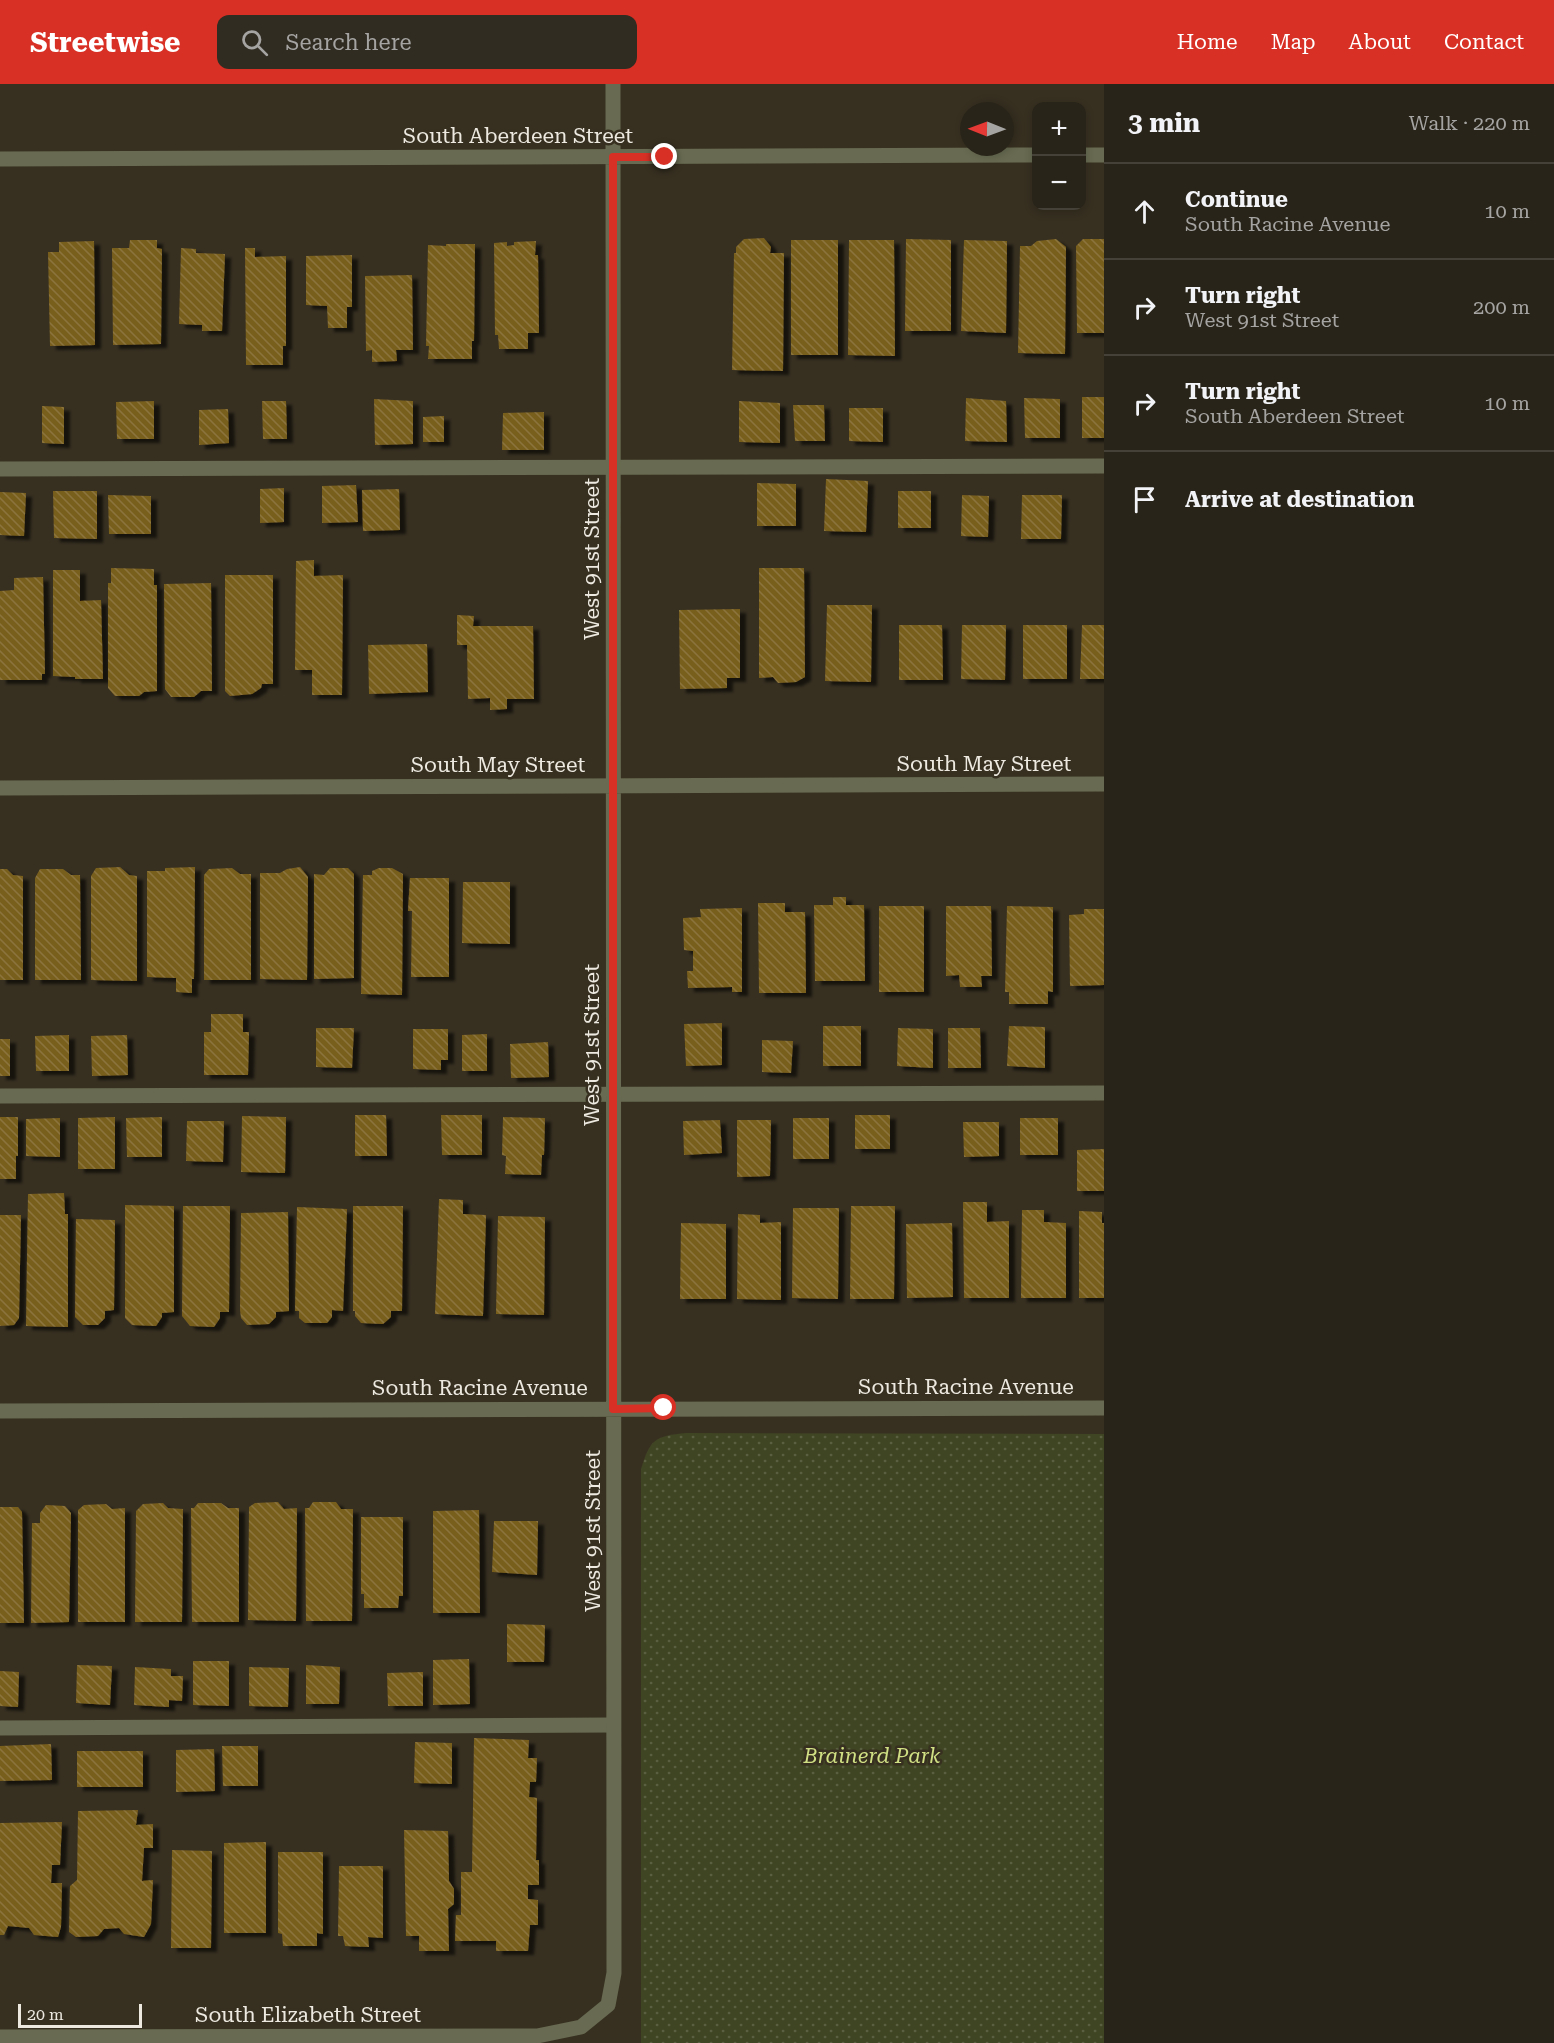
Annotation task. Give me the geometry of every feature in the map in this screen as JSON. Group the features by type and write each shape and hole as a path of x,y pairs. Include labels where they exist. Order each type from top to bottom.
{"street":[{"name":"West 91st Street","path":"608,2005 614,1973 613,84"},
{"name":"South Aberdeen Street","path":"0,159 1032,155"},
{"path":"1086,155 1104,155"},
{"path":"0,469 1104,466"},
{"name":"South May Street","path":"0,788 1104,784"},
{"path":"0,1096 1104,1093"},
{"name":"South Racine Avenue","path":"0,1411 1104,1408"},
{"path":"0,1728 613,1725"},
{"name":"South Elizabeth Street","path":"0,2037 537,2036 581,2027 608,2005"}],"green space":[{"name":"Brainerd Park","path":"686,1433 1104,1434 1104,2043 641,2043 641,1469 647,1451 655,1441 667,1436"}],"building":[{"path":"764,238 771,247 770,253 784,253 783,371 732,370 734,253 736,253 736,247 744,239"},
{"path":"906,239 951,240 951,331 905,331"},
{"path":"1056,239 1066,247 1065,354 1018,353 1020,246 1031,246 1037,241"},
{"path":"1083,239 1104,239 1104,333 1077,333 1076,246"},
{"path":"130,240 157,240 157,248 162,249 161,344 113,345 112,248 129,248"},
{"path":"791,240 838,240 838,355 791,355"},
{"path":"849,240 894,240 895,356 848,355"},
{"path":"964,240 1007,241 1006,333 961,331"},
{"path":"94,241 95,345 50,346 48,252 59,252 59,242"},
{"path":"536,241 539,333 528,333 528,349 499,349 498,335 495,335 494,243 507,242 507,246 514,245 514,242"},
{"path":"446,244 475,244 472,359 428,359 429,346 426,346 428,245 446,246"},
{"path":"181,248 196,249 196,253 225,254 222,331 202,331 202,325 179,324"},
{"path":"245,248 255,248 255,257 286,256 286,346 283,346 283,365 246,365"},
{"path":"352,255 352,307 347,307 347,328 328,328 327,306 306,305 306,256"},
{"path":"412,275 413,350 396,350 397,361 372,362 372,350 366,351 365,276"},
{"path":"1082,397 1104,397 1104,438 1082,438"},
{"path":"966,398 1006,401 1007,442 965,441"},
{"path":"1024,398 1060,399 1060,438 1025,438"},
{"path":"374,399 413,401 413,444 375,445"},
{"path":"154,401 154,439 117,439 116,402"},
{"path":"262,401 286,401 287,439 263,439"},
{"path":"739,401 780,403 780,443 739,442"},
{"path":"793,405 824,405 825,441 795,441"},
{"path":"42,406 64,407 64,444 42,443"},
{"path":"849,408 883,408 883,442 849,441"},
{"path":"228,409 229,443 199,445 199,410"},
{"path":"544,412 544,450 502,450 503,413"},
{"path":"444,416 444,442 423,442 423,417"},
{"path":"826,479 868,481 866,532 824,531"},
{"path":"757,483 796,484 796,526 757,526"},
{"path":"356,485 358,522 322,523 322,486"},
{"path":"284,488 284,522 260,523 260,489"},
{"path":"399,489 400,530 363,531 362,490"},
{"path":"53,491 97,491 97,539 54,538"},
{"path":"898,491 931,491 931,528 898,528"},
{"path":"0,492 26,493 24,536 0,535"},
{"path":"108,495 151,496 151,534 109,534"},
{"path":"962,495 989,496 988,537 961,536"},
{"path":"1022,495 1062,495 1061,539 1021,539"},
{"path":"314,560 314,576 343,575 342,695 312,695 312,670 295,670 296,561"},
{"path":"111,568 154,569 154,585 157,585 157,691 144,692 139,696 115,696 108,688 108,583 111,583"},
{"path":"759,568 804,568 805,677 796,682 778,683 773,677 759,678"},
{"path":"53,570 80,570 80,601 101,600 103,679 53,676"},
{"path":"225,575 273,575 273,684 262,684 261,688 252,694 230,696 225,691"},
{"path":"43,577 45,674 42,674 42,680 0,680 0,591 14,590 14,578"},
{"path":"211,583 212,691 201,691 194,697 171,697 165,689 164,584"},
{"path":"827,605 872,605 871,682 825,681"},
{"path":"740,609 740,678 727,678 727,688 680,689 679,610"},
{"path":"457,615 474,616 473,626 533,626 534,699 507,699 507,709 490,710 490,698 468,699 467,645 457,645"},
{"path":"899,625 942,625 943,680 899,680"},
{"path":"962,625 1006,625 1005,680 961,679"},
{"path":"1023,625 1067,625 1067,679 1023,679"},
{"path":"1082,625 1104,625 1104,679 1080,679"},
{"path":"427,644 428,692 369,694 368,645"},
{"path":"120,867 129,875 137,876 137,981 91,980 91,876 96,868"},
{"path":"195,867 192,993 176,992 176,978 147,977 147,871"},
{"path":"300,867 308,877 307,980 260,979 260,873 280,873 287,869"},
{"path":"232,868 240,874 251,874 251,980 204,980 204,875 209,869"},
{"path":"330,868 348,868 354,874 354,978 314,979 314,874 324,875"},
{"path":"379,868 392,868 403,874 402,995 361,994 363,875 372,875 372,871"},
{"path":"0,869 7,869 13,875 23,876 23,980 0,980"},
{"path":"40,869 63,869 71,875 80,875 81,980 35,980 35,878"},
{"path":"410,878 449,878 449,977 411,977 412,911 408,911"},
{"path":"463,882 510,882 510,944 462,943"},
{"path":"833,897 846,897 846,905 864,905 865,981 815,981 814,905 833,905"},
{"path":"758,903 785,903 785,912 805,912 806,993 759,993"},
{"path":"879,906 924,906 924,992 879,992"},
{"path":"946,906 991,906 992,976 981,976 982,987 960,987 959,975 946,976"},
{"path":"1007,906 1053,907 1053,992 1048,991 1048,1004 1009,1004 1009,992 1005,992"},
{"path":"742,908 742,992 732,992 732,987 688,988 687,971 693,971 693,951 684,950 683,918 701,917 700,909"},
{"path":"1084,909 1104,909 1104,985 1070,986 1069,915 1084,914"},
{"path":"211,1014 243,1014 243,1032 249,1032 248,1075 204,1075 204,1032 211,1032"},
{"path":"722,1023 722,1065 686,1066 684,1024"},
{"path":"823,1026 861,1026 861,1066 823,1066"},
{"path":"1009,1026 1045,1027 1045,1068 1007,1066"},
{"path":"316,1028 354,1028 352,1068 316,1067"},
{"path":"898,1028 933,1029 933,1068 897,1066"},
{"path":"948,1028 980,1028 981,1068 948,1068"},
{"path":"413,1029 448,1029 448,1060 441,1060 441,1070 413,1069"},
{"path":"487,1034 487,1071 462,1071 462,1035"},
{"path":"69,1035 69,1071 36,1071 35,1036"},
{"path":"127,1035 128,1075 92,1076 91,1036"},
{"path":"0,1039 10,1039 10,1076 0,1076"},
{"path":"762,1040 793,1041 791,1073 762,1072"},
{"path":"548,1042 549,1077 511,1078 510,1044"},
{"path":"355,1115 386,1115 387,1156 355,1156"},
{"path":"441,1115 482,1115 482,1155 442,1155"},
{"path":"855,1115 890,1115 890,1149 855,1149"},
{"path":"242,1116 286,1117 285,1173 241,1172"},
{"path":"0,1117 18,1117 16,1179 0,1179"},
{"path":"115,1117 115,1169 78,1169 78,1118"},
{"path":"162,1117 162,1157 127,1157 126,1118"},
{"path":"503,1117 545,1118 541,1175 505,1174 506,1156 502,1155"},
{"path":"60,1118 60,1157 26,1156 26,1119"},
{"path":"793,1118 829,1118 829,1159 793,1159"},
{"path":"1020,1118 1058,1118 1058,1155 1020,1155"},
{"path":"720,1120 722,1153 684,1155 683,1121"},
{"path":"737,1120 771,1120 770,1176 737,1177"},
{"path":"187,1121 224,1121 223,1162 186,1161"},
{"path":"963,1122 999,1122 999,1156 964,1157"},
{"path":"1104,1149 1104,1191 1077,1191 1077,1150"},
{"path":"64,1193 65,1214 68,1214 68,1327 26,1326 28,1194"},
{"path":"439,1199 463,1200 463,1214 486,1215 483,1316 435,1314"},
{"path":"963,1202 987,1202 987,1222 1009,1221 1009,1298 964,1298"},
{"path":"125,1205 174,1206 174,1312 162,1313 156,1326 132,1325 125,1318"},
{"path":"183,1206 230,1206 229,1312 220,1312 220,1318 214,1327 190,1326 182,1316"},
{"path":"353,1206 403,1206 402,1311 391,1311 391,1317 383,1324 361,1323 353,1311"},
{"path":"851,1206 895,1206 894,1299 850,1299"},
{"path":"297,1207 347,1209 343,1311 332,1310 332,1317 327,1323 305,1323 299,1318 299,1311 295,1311"},
{"path":"793,1208 839,1208 838,1299 792,1298"},
{"path":"1022,1210 1044,1210 1044,1222 1066,1223 1066,1298 1021,1298"},
{"path":"1079,1211 1102,1212 1104,1298 1079,1298"},
{"path":"288,1212 289,1311 276,1312 276,1317 269,1324 247,1325 241,1318 240,1310 241,1213"},
{"path":"738,1214 760,1215 760,1223 781,1222 781,1300 737,1299"},
{"path":"0,1215 21,1215 19,1318 14,1325 0,1326"},
{"path":"498,1216 545,1217 544,1315 496,1314"},
{"path":"76,1219 115,1220 114,1310 105,1311 105,1318 98,1325 83,1325 75,1317"},
{"path":"681,1223 726,1224 726,1299 680,1299"},
{"path":"952,1223 953,1297 907,1298 906,1224"},
{"path":"278,1502 284,1509 297,1508 296,1621 248,1620 249,1507 255,1503"},
{"path":"313,1502 336,1502 341,1509 353,1509 352,1621 306,1621 305,1508 309,1508"},
{"path":"163,1503 168,1508 183,1509 182,1622 135,1622 136,1511 143,1504"},
{"path":"198,1503 221,1503 228,1508 239,1508 239,1622 192,1622 191,1508"},
{"path":"106,1504 112,1509 125,1508 125,1622 78,1622 78,1510 84,1505"},
{"path":"46,1505 65,1506 71,1513 69,1622 31,1623 32,1523 40,1523 40,1513"},
{"path":"0,1507 18,1507 22,1512 24,1623 0,1623"},
{"path":"479,1510 480,1613 433,1613 433,1511"},
{"path":"361,1517 403,1517 403,1596 399,1596 398,1608 364,1608 364,1594 361,1594"},
{"path":"494,1521 538,1521 537,1575 492,1572"},
{"path":"507,1624 545,1625 544,1662 507,1662"},
{"path":"469,1659 470,1704 433,1705 433,1660"},
{"path":"193,1661 229,1661 229,1706 193,1705"},
{"path":"77,1665 112,1666 110,1705 76,1703"},
{"path":"306,1665 340,1667 339,1704 306,1704"},
{"path":"135,1667 171,1669 171,1676 183,1676 182,1701 169,1700 169,1707 134,1705"},
{"path":"249,1667 289,1668 288,1707 249,1706"},
{"path":"0,1671 19,1672 18,1707 0,1706"},
{"path":"423,1672 423,1706 388,1706 387,1673"},
{"path":"474,1738 529,1740 528,1758 537,1758 536,1782 530,1782 529,1797 537,1798 536,1860 539,1860 539,1885 528,1885 528,1899 538,1900 538,1925 530,1925 528,1951 496,1951 496,1941 455,1941 456,1915 461,1915 461,1872 472,1872"},
{"path":"415,1742 452,1743 452,1784 414,1783"},
{"path":"51,1744 52,1780 0,1781 0,1746"},
{"path":"222,1746 258,1746 258,1786 223,1786"},
{"path":"214,1749 215,1791 176,1792 176,1750"},
{"path":"77,1751 143,1751 143,1787 77,1787"},
{"path":"138,1810 136,1825 153,1824 153,1848 144,1848 142,1881 153,1880 151,1924 144,1937 124,1934 119,1928 104,1929 98,1936 76,1937 69,1932 70,1886 77,1880 78,1811"},
{"path":"62,1822 60,1865 52,1865 51,1883 62,1883 61,1927 58,1937 34,1935 29,1928 8,1926 4,1935 0,1935 0,1823"},
{"path":"404,1830 448,1831 449,1881 454,1889 454,1904 448,1909 449,1951 419,1951 419,1936 406,1936"},
{"path":"266,1842 266,1933 224,1933 224,1843"},
{"path":"172,1850 212,1851 211,1948 171,1948"},
{"path":"278,1852 323,1852 323,1934 317,1933 317,1946 283,1946 282,1934 278,1933"},
{"path":"339,1866 383,1866 383,1938 368,1937 369,1947 345,1946 343,1936 338,1936"}],"route":[{"path":"664,1408 613,1409 613,157 665,157"}]}
